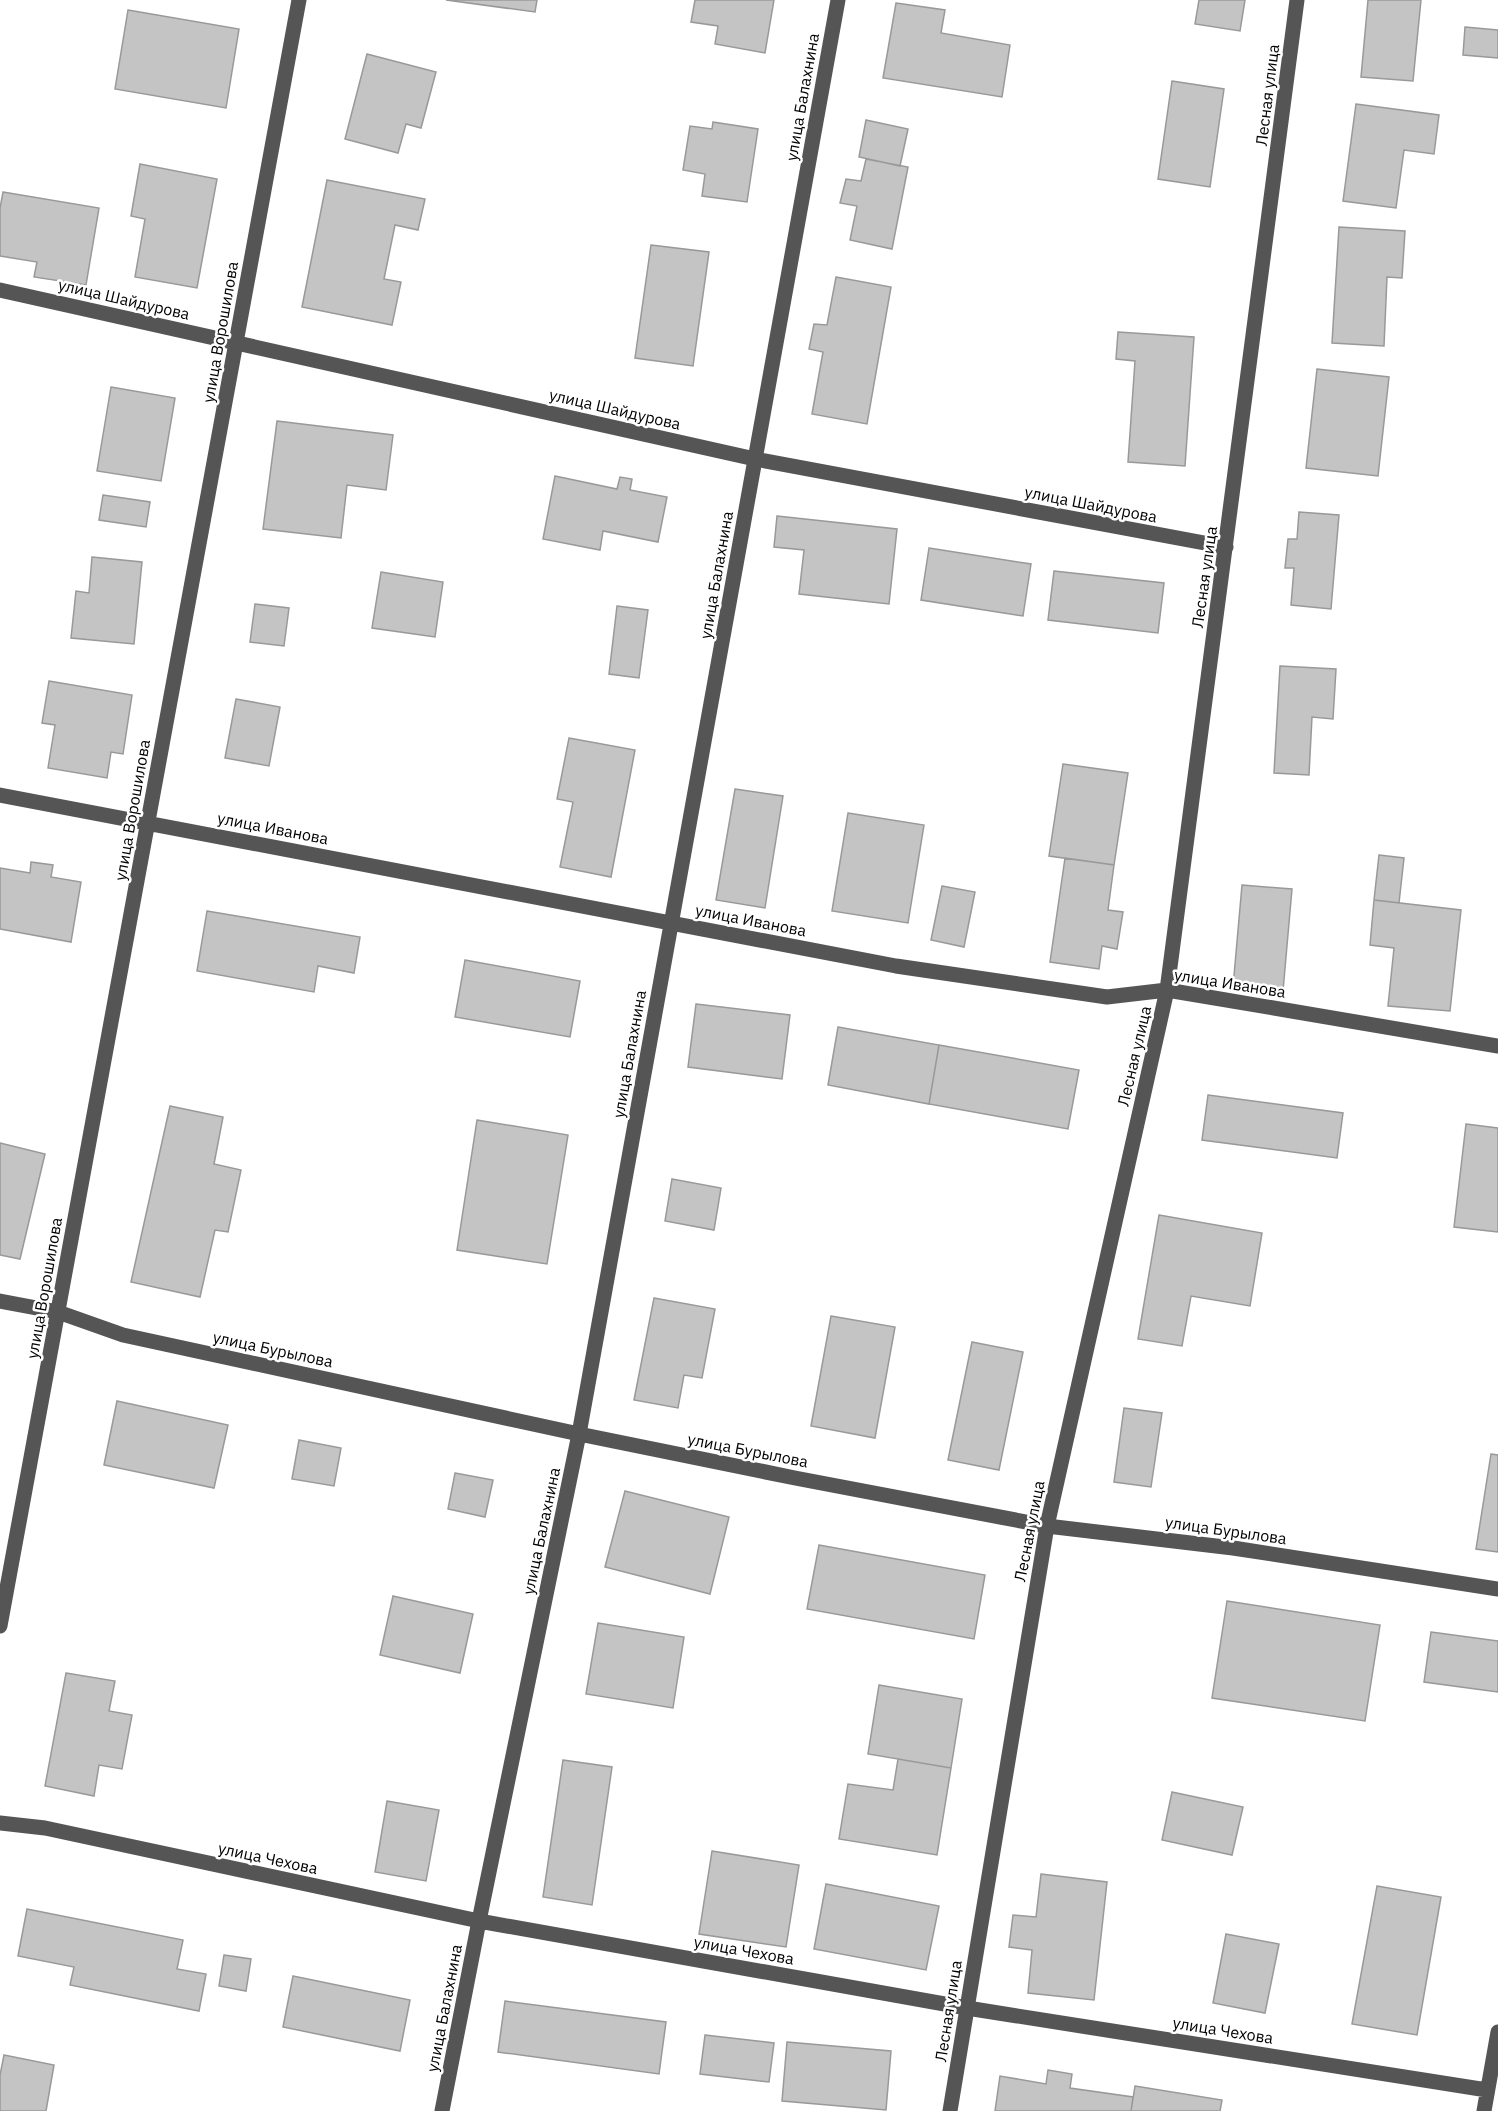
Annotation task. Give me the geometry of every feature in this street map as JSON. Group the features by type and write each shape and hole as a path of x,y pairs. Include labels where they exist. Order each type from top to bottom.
{"street":[{"name":"улица Ворошилова","path":"0,1626 299,0"},
{"name":"улица Балахнина","path":"442,2111 579,1434 838,0"},
{"name":"Лесная улица","path":"950,2111 1047,1526 1167,990 1297,0"},
{"name":"улица Шайдурова","path":"0,290 755,459 1226,547"},
{"name":"улица Иванова","path":"0,795 896,966 1107,997 1167,990 1498,1046"},
{"name":"улица Бурылова","path":"0,1301 58,1312 123,1335 579,1434 806,1480 1047,1526 1233,1548 1498,1589"},
{"name":"улица Чехова","path":"0,1823 45,1828 479,1921 967,2008 1487,2090"},
{"path":"1484,2111 1498,2032"}],"building":[{"path":"446,0 537,0 535,12"},
{"path":"695,0 774,0 765,53 715,44 718,26 691,22"},
{"path":"1199,0 1245,0 1240,31 1195,24"},
{"path":"1368,0 1421,0 1413,81 1361,77"},
{"path":"896,3 945,10 941,33 1010,45 1002,97 883,78"},
{"path":"128,10 239,29 226,108 115,89"},
{"path":"1465,27 1498,30 1498,58 1463,55"},
{"path":"367,54 436,72 421,128 406,124 398,153 345,139"},
{"path":"1172,81 1224,89 1210,187 1158,179"},
{"path":"1356,104 1439,115 1434,154 1404,150 1396,208 1343,201"},
{"path":"866,120 908,129 900,166 859,157"},
{"path":"713,122 758,129 747,202 702,196 705,174 683,170 690,126 712,129"},
{"path":"866,159 908,167 892,249 850,240 857,206 840,203 846,179 861,181"},
{"path":"140,164 217,179 197,288 135,277 145,219 131,216"},
{"path":"327,180 425,199 418,230 395,225 384,279 401,282 392,325 302,307"},
{"path":"3,192 99,208 86,285 34,277 37,262 0,256 0,208"},
{"path":"1339,227 1405,231 1402,278 1387,277 1384,346 1332,343"},
{"path":"651,245 709,252 693,366 635,358"},
{"path":"836,277 891,287 867,424 812,414 823,352 809,349 814,324 827,325"},
{"path":"1118,332 1194,337 1185,466 1128,462 1135,361 1116,359"},
{"path":"1317,369 1389,377 1378,476 1306,468"},
{"path":"111,387 175,398 161,481 97,471"},
{"path":"277,421 393,435 386,490 347,485 341,538 263,529"},
{"path":"555,476 617,489 620,477 632,479 630,490 667,497 658,542 603,531 600,550 543,539"},
{"path":"103,495 150,502 146,527 99,520"},
{"path":"1299,512 1339,515 1331,609 1291,605 1294,568 1285,568 1288,539 1297,539"},
{"path":"777,516 897,529 889,604 799,594 804,550 774,547"},
{"path":"929,548 1031,564 1023,616 921,600"},
{"path":"92,557 142,562 134,644 71,638 76,591 89,593"},
{"path":"1054,571 1164,583 1158,633 1048,620"},
{"path":"381,572 443,582 435,637 372,628"},
{"path":"255,604 289,608 284,646 250,642"},
{"path":"617,606 648,610 639,678 609,674"},
{"path":"1280,666 1336,669 1333,719 1312,717 1309,775 1274,773"},
{"path":"49,681 132,695 123,754 111,752 107,778 48,768 55,725 42,723"},
{"path":"236,699 280,707 269,766 225,758"},
{"path":"569,738 635,750 611,877 560,867 573,802 557,799"},
{"path":"1063,764 1128,773 1114,865 1049,856"},
{"path":"735,789 783,796 765,908 716,900"},
{"path":"848,813 924,825 908,923 832,911"},
{"path":"1379,855 1404,858 1399,903 1374,900"},
{"path":"1065,858 1114,865 1108,910 1123,912 1117,949 1102,946 1099,969 1050,962"},
{"path":"31,862 53,865 51,877 81,882 71,942 0,929 0,868 30,873"},
{"path":"1242,885 1292,889 1283,991 1233,987"},
{"path":"942,886 975,892 964,947 931,940"},
{"path":"1374,900 1461,910 1450,1011 1388,1006 1394,948 1370,945"},
{"path":"207,911 360,937 354,973 318,966 314,992 197,971"},
{"path":"465,960 580,981 570,1037 455,1017"},
{"path":"696,1004 790,1015 782,1079 688,1067"},
{"path":"838,1027 939,1045 929,1104 828,1085"},
{"path":"939,1045 1079,1070 1068,1129 929,1104"},
{"path":"1208,1095 1343,1113 1337,1158 1202,1140"},
{"path":"170,1106 223,1117 214,1164 241,1170 228,1232 215,1230 200,1297 131,1282"},
{"path":"477,1120 568,1135 547,1264 457,1250"},
{"path":"1466,1124 1498,1128 1498,1232 1454,1227"},
{"path":"0,1143 45,1154 20,1259 0,1255"},
{"path":"672,1179 721,1188 714,1230 665,1221"},
{"path":"1159,1215 1262,1233 1250,1306 1191,1296 1182,1346 1138,1339"},
{"path":"654,1298 715,1309 702,1378 684,1375 678,1408 634,1400"},
{"path":"831,1316 895,1327 875,1438 811,1426"},
{"path":"972,1342 1023,1352 999,1470 948,1460"},
{"path":"117,1401 228,1425 214,1488 104,1465"},
{"path":"1124,1408 1162,1413 1151,1487 1114,1482"},
{"path":"299,1440 341,1448 334,1486 292,1479"},
{"path":"1491,1454 1498,1455 1498,1552 1476,1549"},
{"path":"455,1473 493,1480 485,1517 448,1509"},
{"path":"625,1491 729,1517 710,1594 605,1567"},
{"path":"819,1545 985,1575 974,1639 807,1609"},
{"path":"393,1596 473,1614 460,1673 380,1655"},
{"path":"1227,1601 1380,1625 1365,1721 1212,1698"},
{"path":"598,1623 684,1637 673,1708 586,1694"},
{"path":"1431,1632 1498,1641 1498,1692 1424,1682"},
{"path":"66,1673 115,1681 109,1711 132,1715 122,1769 99,1765 94,1796 45,1786"},
{"path":"879,1685 962,1699 951,1768 868,1754"},
{"path":"898,1759 951,1768 937,1855 839,1839 848,1784 893,1790"},
{"path":"563,1760 612,1767 592,1905 543,1897"},
{"path":"1172,1792 1243,1807 1232,1855 1162,1840"},
{"path":"387,1801 439,1810 426,1881 375,1872"},
{"path":"712,1851 799,1865 786,1947 699,1934"},
{"path":"1041,1874 1107,1882 1094,2000 1028,1993 1032,1950 1009,1947 1013,1915 1036,1917"},
{"path":"826,1884 939,1906 926,1970 814,1949"},
{"path":"1377,1886 1441,1897 1417,2035 1352,2024"},
{"path":"27,1909 183,1940 177,1969 206,1974 199,2011 70,1985 74,1967 18,1956"},
{"path":"1226,1934 1279,1944 1265,2013 1213,2003"},
{"path":"224,1955 251,1959 246,1991 219,1986"},
{"path":"293,1976 410,2000 400,2051 283,2027"},
{"path":"505,2001 666,2022 659,2074 498,2052"},
{"path":"705,2035 774,2043 769,2082 700,2074"},
{"path":"787,2042 891,2051 886,2110 782,2101"},
{"path":"4,2055 54,2065 46,2111 0,2111 0,2075"},
{"path":"1048,2070 1072,2074 1070,2088 1133,2097 1131,2111 995,2111 1000,2076 1046,2084"},
{"path":"1135,2086 1222,2100 1220,2111 1131,2111"}]}
